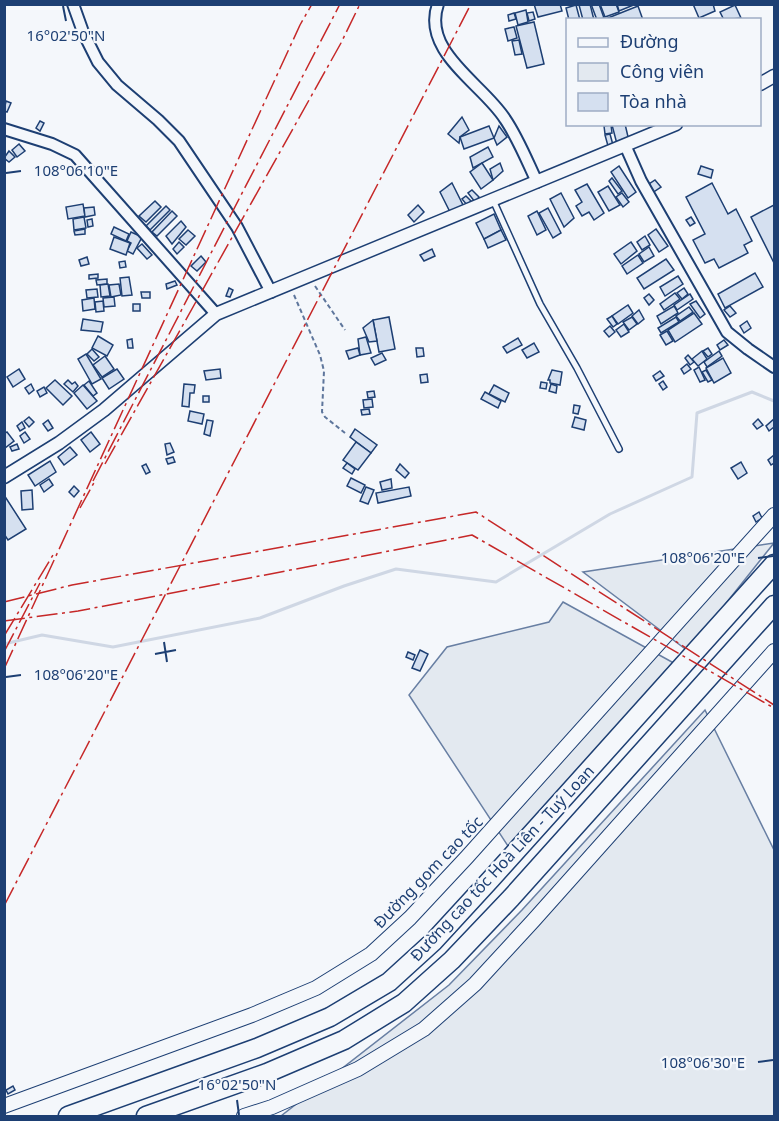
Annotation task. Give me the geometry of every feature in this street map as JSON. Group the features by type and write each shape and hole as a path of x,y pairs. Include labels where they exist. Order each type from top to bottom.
{"highway":[{"name":"Đường cao tốc Hoà Liên - Tuý Loan","path":"68,1116 257,1048 330,1017 389,982 434,941 774,564"},
{"name":"Đường cao tốc Hoà Liên - Tuý Loan","path":"146,1116 267,1073 344,1040 404,1004 452,960 511,898 774,604"}],"main road":[{"name":"Đường gom cao tốc","path":"4,1106 252,1015 316,988 371,954 410,918 467,857 774,515"},
{"path":"244,1116 272,1107 358,1069 424,1029 475,984 774,651"}],"street":[{"path":"73,4 83,32 99,62 117,85 179,141 237,228 271,292"},
{"path":"438,4 434,16 436,34 445,51 505,118 537,182"},
{"path":"4,477 59,443 104,410 216,314 671,126"},
{"path":"4,129 52,144 75,155 216,314"},
{"path":"625,145 641,181 727,332 748,350 774,367"}],"lane":[{"path":"493,200 540,304 577,368 619,449"}],"path":[{"path":"308,277 345,330"},
{"path":"290,284 320,355 324,371 322,412 345,433"}],"green space":[{"path":"774,543 688,651 583,572"},
{"path":"563,602 681,667 510,849 409,695 447,647 549,622"},
{"path":"705,710 774,850 774,1116 281,1116 449,985 522,910"}],"building":[{"path":"534,4 560,4 562,11 538,17"},
{"path":"590,4 594,18 582,18 579,5"},
{"path":"591,4 599,4 604,18 596,18"},
{"path":"600,4 616,4 619,12 605,17"},
{"path":"617,4 636,4 619,11"},
{"path":"693,4 713,4 715,11 699,18"},
{"path":"576,5 579,18 568,18 566,8"},
{"path":"735,5 741,18 723,18 720,12"},
{"path":"638,6 642,18 608,18"},
{"path":"526,10 528,22 518,25 515,13"},
{"path":"533,12 535,19 529,21 527,13"},
{"path":"514,13 516,19 509,21 508,15"},
{"path":"534,22 544,64 527,68 516,26"},
{"path":"514,27 517,38 508,41 505,29"},
{"path":"519,40 522,54 515,55 512,41"},
{"path":"6,101 11,103 7,112 4,111"},
{"path":"462,117 469,130 460,137 459,143 448,134"},
{"path":"40,121 44,123 40,131 36,128"},
{"path":"489,126 494,138 464,149 460,137"},
{"path":"499,126 507,137 497,145 494,138"},
{"path":"604,126 611,126 612,133 605,134"},
{"path":"612,126 625,126 629,141 617,144"},
{"path":"610,134 613,145 608,146 605,135"},
{"path":"19,144 25,151 17,157 12,150"},
{"path":"488,147 493,157 473,168 470,157"},
{"path":"9,151 15,157 9,162 4,158"},
{"path":"482,163 493,180 481,189 470,172"},
{"path":"500,163 503,171 493,180 490,169"},
{"path":"619,166 636,192 628,198 611,172"},
{"path":"701,166 713,170 711,178 698,174"},
{"path":"612,178 622,191 618,194 609,181"},
{"path":"655,180 661,187 652,193 646,186"},
{"path":"452,183 463,205 450,212 440,192"},
{"path":"712,183 728,214 736,209 752,241 744,245 748,253 719,268 714,259 705,263 693,240 705,234 686,197"},
{"path":"587,184 604,213 594,220 589,212 582,216 576,206 582,202 575,190"},
{"path":"608,186 620,205 609,211 598,192"},
{"path":"472,190 479,197 475,202 468,193"},
{"path":"561,193 574,218 564,227 550,199"},
{"path":"622,193 629,202 623,207 616,197"},
{"path":"466,196 471,201 467,205 462,199"},
{"path":"155,201 161,207 146,222 139,216"},
{"path":"83,204 85,216 68,219 66,207"},
{"path":"418,205 424,212 414,222 408,215"},
{"path":"774,205 774,263 751,217"},
{"path":"166,206 170,210 150,230 146,226"},
{"path":"94,207 95,215 85,217 84,208"},
{"path":"548,208 561,233 553,238 539,213"},
{"path":"172,211 177,216 157,236 152,232"},
{"path":"537,211 546,230 537,235 528,216"},
{"path":"494,214 501,230 484,239 476,223"},
{"path":"84,217 86,228 74,230 73,219"},
{"path":"691,217 695,223 690,226 686,220"},
{"path":"92,219 93,226 88,227 87,220"},
{"path":"181,221 186,227 172,244 166,236"},
{"path":"114,227 129,234 126,241 111,234"},
{"path":"85,229 85,234 75,235 74,231"},
{"path":"656,229 668,246 659,252 648,235"},
{"path":"188,230 195,236 186,245 179,239"},
{"path":"501,230 506,240 488,248 484,239"},
{"path":"131,232 142,237 133,254 127,251 131,243 127,241"},
{"path":"645,236 650,245 642,250 637,242"},
{"path":"114,237 130,243 126,255 110,249"},
{"path":"179,242 184,247 177,254 173,249"},
{"path":"631,242 637,251 621,264 614,254"},
{"path":"142,244 152,255 147,259 137,248"},
{"path":"649,247 654,256 644,262 639,254"},
{"path":"432,249 435,256 424,261 420,255"},
{"path":"638,255 643,263 627,274 622,266"},
{"path":"201,256 206,262 197,271 191,266"},
{"path":"87,257 89,264 81,266 79,260"},
{"path":"666,259 674,270 644,289 637,278"},
{"path":"125,261 126,267 120,268 119,262"},
{"path":"755,273 763,287 725,308 718,294"},
{"path":"98,274 98,278 89,279 89,275"},
{"path":"678,276 683,284 665,296 660,287"},
{"path":"129,277 132,295 122,296 120,278"},
{"path":"107,279 107,284 97,285 96,280"},
{"path":"175,281 177,285 167,289 166,284"},
{"path":"108,284 110,296 101,297 100,285"},
{"path":"119,284 121,295 111,297 109,285"},
{"path":"229,288 233,290 230,297 226,296"},
{"path":"684,288 688,294 682,299 677,293"},
{"path":"97,289 98,297 87,298 86,290"},
{"path":"141,292 150,292 150,298 142,298"},
{"path":"675,293 680,299 664,310 660,304"},
{"path":"649,294 654,300 649,305 644,298"},
{"path":"690,294 693,299 677,310 674,305"},
{"path":"114,297 115,306 104,307 103,298"},
{"path":"94,298 95,309 83,311 82,300"},
{"path":"103,301 104,311 96,312 95,302"},
{"path":"696,301 705,314 700,318 690,304"},
{"path":"133,304 140,304 140,311 133,311"},
{"path":"628,305 633,313 618,324 612,316"},
{"path":"674,306 678,313 661,324 657,316"},
{"path":"730,306 736,313 730,317 724,310"},
{"path":"689,307 693,312 680,321 676,316"},
{"path":"639,310 644,319 638,324 632,316"},
{"path":"694,313 702,324 675,342 668,330"},
{"path":"612,316 617,324 613,327 607,319"},
{"path":"389,317 395,349 379,352 373,320"},
{"path":"632,317 637,324 629,330 623,322"},
{"path":"676,317 679,322 661,333 658,328"},
{"path":"83,319 103,322 101,332 81,330"},
{"path":"373,320 377,341 369,342 363,328"},
{"path":"747,321 751,328 744,333 740,326"},
{"path":"624,324 629,332 621,337 616,330"},
{"path":"610,326 615,332 609,337 604,331"},
{"path":"667,331 673,341 666,345 660,335"},
{"path":"98,336 113,345 107,356 92,348"},
{"path":"366,337 371,353 360,355 358,339"},
{"path":"518,338 522,345 507,353 503,347"},
{"path":"132,339 133,348 128,348 127,340"},
{"path":"724,340 728,345 720,350 717,345"},
{"path":"534,343 539,352 527,358 522,350"},
{"path":"358,348 360,355 349,359 346,351"},
{"path":"416,348 423,348 424,356 417,357"},
{"path":"708,348 712,354 708,357 703,351"},
{"path":"92,349 99,357 94,361 87,354"},
{"path":"702,351 707,359 698,366 692,359"},
{"path":"719,351 722,356 707,367 704,362"},
{"path":"382,353 386,360 375,365 371,358"},
{"path":"86,354 101,379 92,384 78,359"},
{"path":"688,355 694,362 690,365 685,358"},
{"path":"105,356 114,369 102,377 93,365"},
{"path":"723,358 731,373 714,383 706,368"},
{"path":"687,364 691,369 684,374 681,369"},
{"path":"699,367 705,380 700,382 694,370"},
{"path":"19,369 25,379 13,387 7,377"},
{"path":"117,369 124,379 109,389 102,378"},
{"path":"220,369 221,378 206,380 204,371"},
{"path":"552,370 562,372 560,385 550,383 548,380"},
{"path":"706,370 712,380 708,382 702,372"},
{"path":"660,371 664,376 656,381 653,376"},
{"path":"427,374 428,382 421,383 420,375"},
{"path":"55,380 72,396 63,405 46,388"},
{"path":"68,380 72,384 75,382 78,386 73,392 64,384"},
{"path":"89,381 97,393 93,396 84,385"},
{"path":"663,381 667,387 663,390 659,384"},
{"path":"541,382 547,383 546,389 540,388"},
{"path":"31,384 34,390 29,394 25,388"},
{"path":"184,384 195,385 194,393 190,393 189,407 182,406"},
{"path":"551,384 557,386 556,393 549,391"},
{"path":"83,385 97,401 87,409 74,393"},
{"path":"494,385 509,393 505,402 489,394"},
{"path":"44,387 47,393 40,397 37,391"},
{"path":"374,391 375,397 368,398 367,392"},
{"path":"485,392 501,401 498,408 481,399"},
{"path":"203,396 209,396 209,402 203,402"},
{"path":"372,399 373,407 364,408 363,400"},
{"path":"574,405 580,406 578,414 573,413"},
{"path":"369,409 370,414 362,415 361,410"},
{"path":"190,411 204,414 202,424 188,421"},
{"path":"29,417 34,422 29,427 24,421"},
{"path":"575,417 586,420 584,430 572,427"},
{"path":"758,419 763,425 757,429 753,424"},
{"path":"774,419 774,427 769,431 766,426"},
{"path":"48,420 53,428 48,431 43,424"},
{"path":"207,420 213,421 210,436 204,434"},
{"path":"22,422 25,428 20,431 17,426"},
{"path":"355,429 377,445 371,453 350,437"},
{"path":"7,432 14,441 5,448 4,434"},
{"path":"25,432 30,439 24,443 20,436"},
{"path":"91,432 100,444 90,452 81,440"},
{"path":"356,442 371,453 358,470 343,460"},
{"path":"170,443 174,452 167,455 165,444"},
{"path":"17,444 19,449 12,451 10,447"},
{"path":"70,447 77,455 64,465 58,457"},
{"path":"774,455 774,463 771,465 768,460"},
{"path":"173,457 175,462 168,464 166,459"},
{"path":"50,461 56,472 35,486 28,475"},
{"path":"741,462 747,473 738,479 731,468"},
{"path":"347,463 355,469 352,474 343,468"},
{"path":"146,464 150,472 146,474 142,466"},
{"path":"400,464 409,473 405,478 396,470"},
{"path":"351,478 365,485 361,493 347,486"},
{"path":"49,479 53,485 44,492 40,485"},
{"path":"391,479 392,488 382,490 380,482"},
{"path":"74,486 79,491 74,497 69,492"},
{"path":"366,487 374,490 368,504 360,501"},
{"path":"409,487 411,496 378,503 376,493"},
{"path":"32,490 33,509 22,510 21,491"},
{"path":"4,495 26,529 8,540 4,534"},
{"path":"759,512 762,518 756,522 753,516"},
{"path":"420,650 428,654 420,671 412,668"},
{"path":"408,652 415,655 413,660 406,657"},
{"path":"13,1086 15,1090 8,1094 6,1090"}],"waterway":[{"path":"4,644 42,635 113,647 260,618 396,569 496,582 610,514 692,477 697,413 752,392 774,401"}],"power":[{"path":"4,669 300,25 312,4"},
{"path":"93,481 340,4"},
{"path":"105,464 341,43 360,4"},
{"path":"4,906 471,4"},
{"path":"80,508 96,479"},
{"path":"4,602 72,585 476,512 774,705"},
{"path":"4,621 78,611 472,535 774,708"},
{"path":"4,636 53,555"},
{"path":"4,652 40,583"}]}
